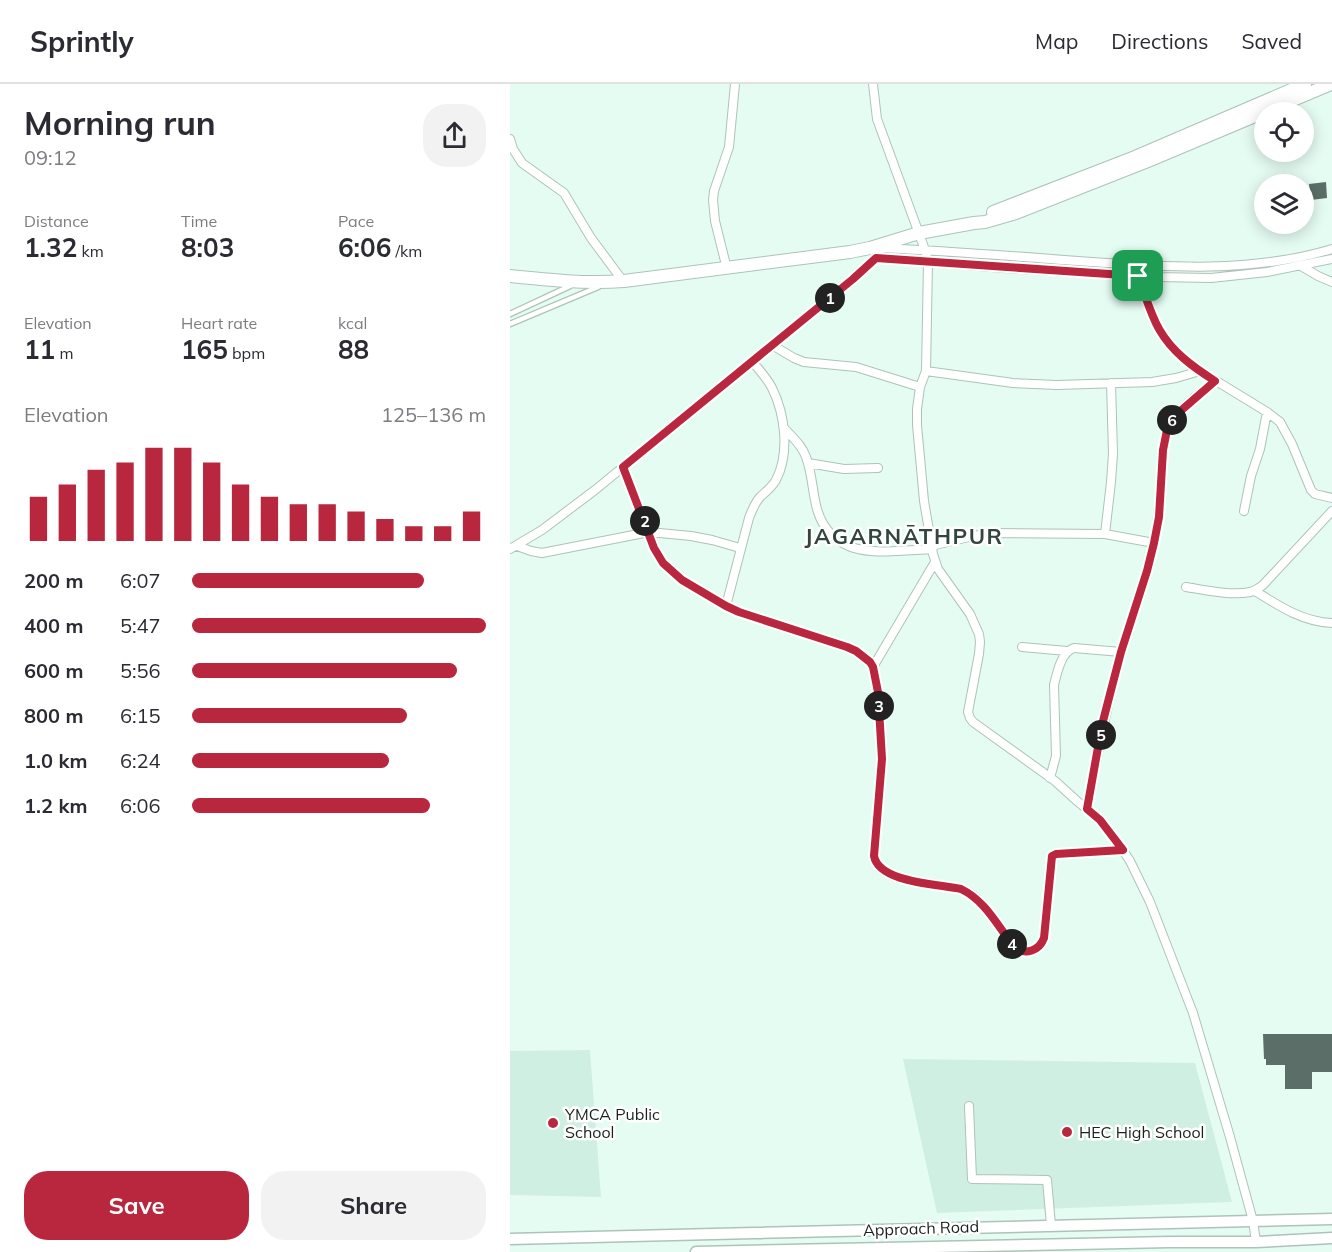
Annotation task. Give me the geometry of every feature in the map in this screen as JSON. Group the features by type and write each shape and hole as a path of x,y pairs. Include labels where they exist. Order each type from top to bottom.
{"main road":[{"path":"974,222 983,215 1135,157 1305,84"},
{"path":"510,276 606,283 884,246 919,233 974,222 986,222 1017,213 1149,161 1331,84"}],"street":[{"path":"727,268 715,221 713,200 729,147 735,84"},
{"path":"873,84 876,119 926,250 928,262 926,371 920,387 916,410 917,425 924,501 935,562 944,580 970,614 979,634 979,654 968,715 973,722 1050,778 1100,820 1130,861 1150,902 1193,1013 1230,1137 1253,1221 1256,1242"},
{"path":"510,141 516,156 522,163 564,193 591,238 623,281"},
{"path":"514,547 542,531 623,467 853,279 876,258 884,246 1145,266 1214,267 1281,261 1332,249"},
{"path":"996,255 996,267"},
{"path":"876,258 1138,276 1211,278 1267,272 1332,259"},
{"path":"1301,266 1332,282"},
{"path":"1138,276 1159,329 1175,350 1200,371 1280,422 1311,490 1315,494 1332,498"},
{"path":"772,345 804,362 856,367 920,387"},
{"path":"726,606 749,518 755,504 772,486 778,475 784,450 783,428 778,406 771,387 752,361"},
{"path":"926,371 1034,384 1164,381 1200,371"},
{"path":"1087,809 1102,725 1154,543 1159,517 1163,450 1167,430 1177,414 1215,381"},
{"path":"1106,534 1113,454 1111,383"},
{"path":"1244,512 1267,412"},
{"path":"783,428 803,450 820,520 839,542 849,547 874,551 932,548 973,536 994,533 1106,534 1154,543"},
{"path":"808,463 844,469 878,468"},
{"path":"623,467 658,556 670,571 739,612 847,647 870,662 878,692 882,759 874,856 876,863 883,870 904,879 968,892 981,903 1015,948 1026,952 1037,948 1044,938 1052,856 1123,850"},
{"path":"1186,587 1232,593 1255,591 1332,511"},
{"path":"514,547 547,552 649,532 691,536 740,548"},
{"path":"873,667 935,562"},
{"path":"1255,591 1284,609 1317,621 1332,623"},
{"path":"1022,647 1121,652"},
{"path":"1050,778 1056,756 1054,685 1067,651"},
{"path":"969,1106 972,1179 1047,1180 1051,1225"},
{"name":"Approach Road","path":"510,1239 1332,1219"},
{"name":"Approach Road","path":"696,1252 1170,1247 1332,1238"}],"lane":[{"path":"510,314 577,282"},
{"path":"510,324 606,283"}],"shaded area":[{"name":"YMCA Public School","path":"590,1050 601,1197 510,1195 510,1051"},
{"name":"HEC High School","path":"903,1059 1195,1063 1232,1202 937,1213"}],"building":[{"path":"1326,182 1327,198 1314,200 1314,183"},
{"path":"1263,1034 1332,1034 1332,1072 1312,1072 1312,1089 1285,1089 1285,1065 1266,1065"}],"place":[{"name":"YMCA Public School","path":"553,1123"},
{"name":"HEC High School","path":"1067,1132"}],"district":[{"name":"JAGARNĀTHPUR","path":"904,536"}],"route":[{"path":"876,258 1138,276 1159,329 1167,340 1185,360 1215,381 1177,414 1167,430 1163,450 1159,517 1154,543 1102,725 1087,809 1100,820 1123,850 1052,856 1044,938 1037,948 1022,952 1015,948 981,903 968,892 898,878 878,867 874,860 882,741 876,676 870,662 847,647 739,612 670,571 654,548 623,467 876,258"}]}
